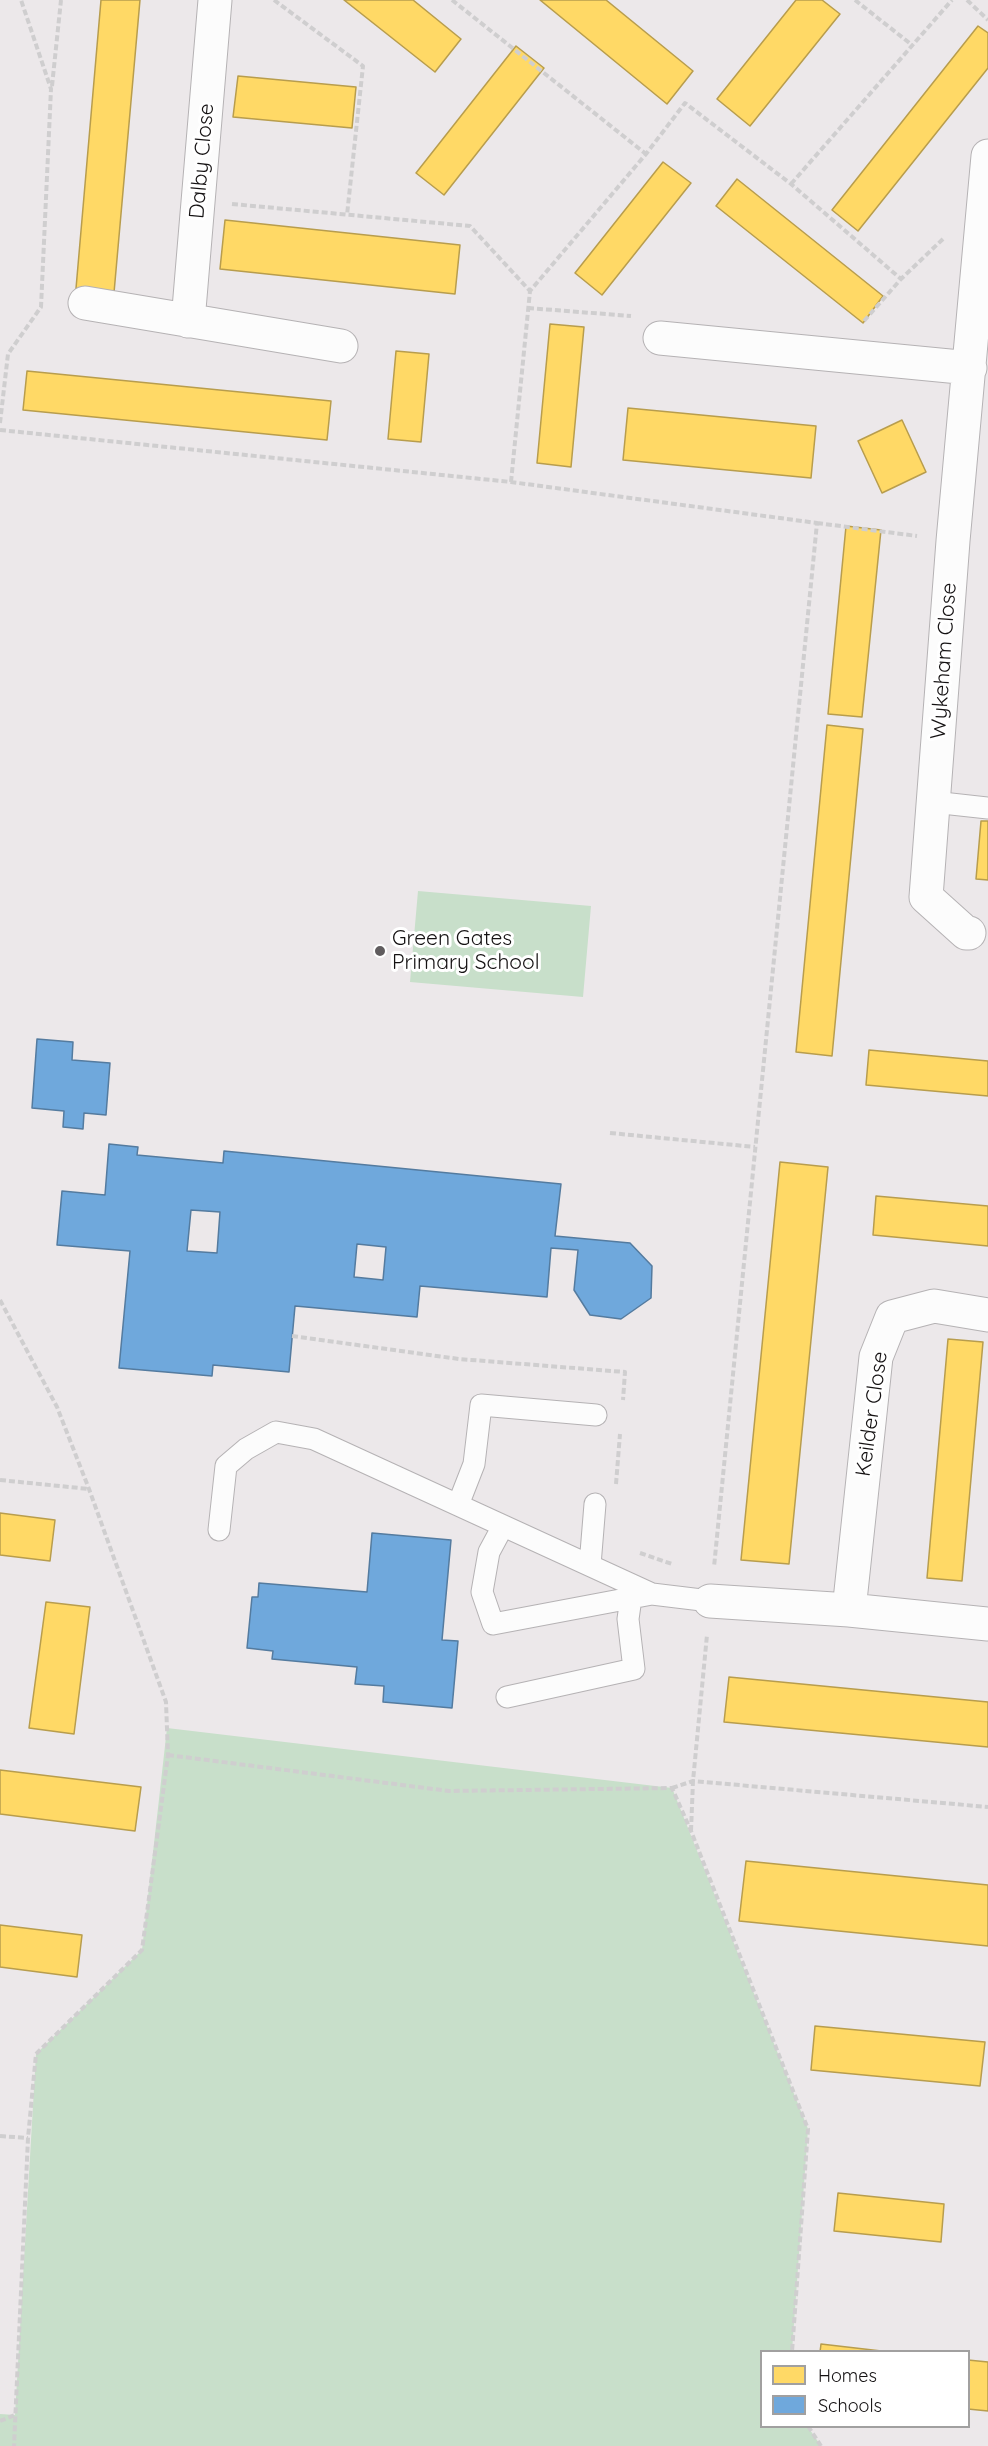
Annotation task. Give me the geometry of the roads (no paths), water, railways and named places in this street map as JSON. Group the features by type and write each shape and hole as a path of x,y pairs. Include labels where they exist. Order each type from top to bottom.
{"street":[{"name":"Dalby Close","path":"188,321 215,0"},
{"name":"Wykeham Close","path":"969,933 966,933 926,897 953,541 988,156"},
{"path":"85,303 341,346"},
{"path":"660,338 970,368"},
{"name":"Keilder Close","path":"849,1610 876,1357 892,1317 934,1306 988,1316"},
{"path":"710,1601 849,1610 988,1624"}],"lane":[{"path":"933,802 988,808"},
{"path":"458,1505 474,1464 481,1405 596,1415"},
{"path":"219,1530 226,1466 246,1449 276,1432 314,1438 590,1565 641,1596"},
{"path":"590,1565 595,1504"},
{"path":"503,1526 489,1552 482,1592 493,1624 641,1596 710,1601"},
{"path":"507,1697 634,1670 628,1619 641,1596"}],"place":[{"name":"Green Gates Primary School","path":"380,951"}]}
